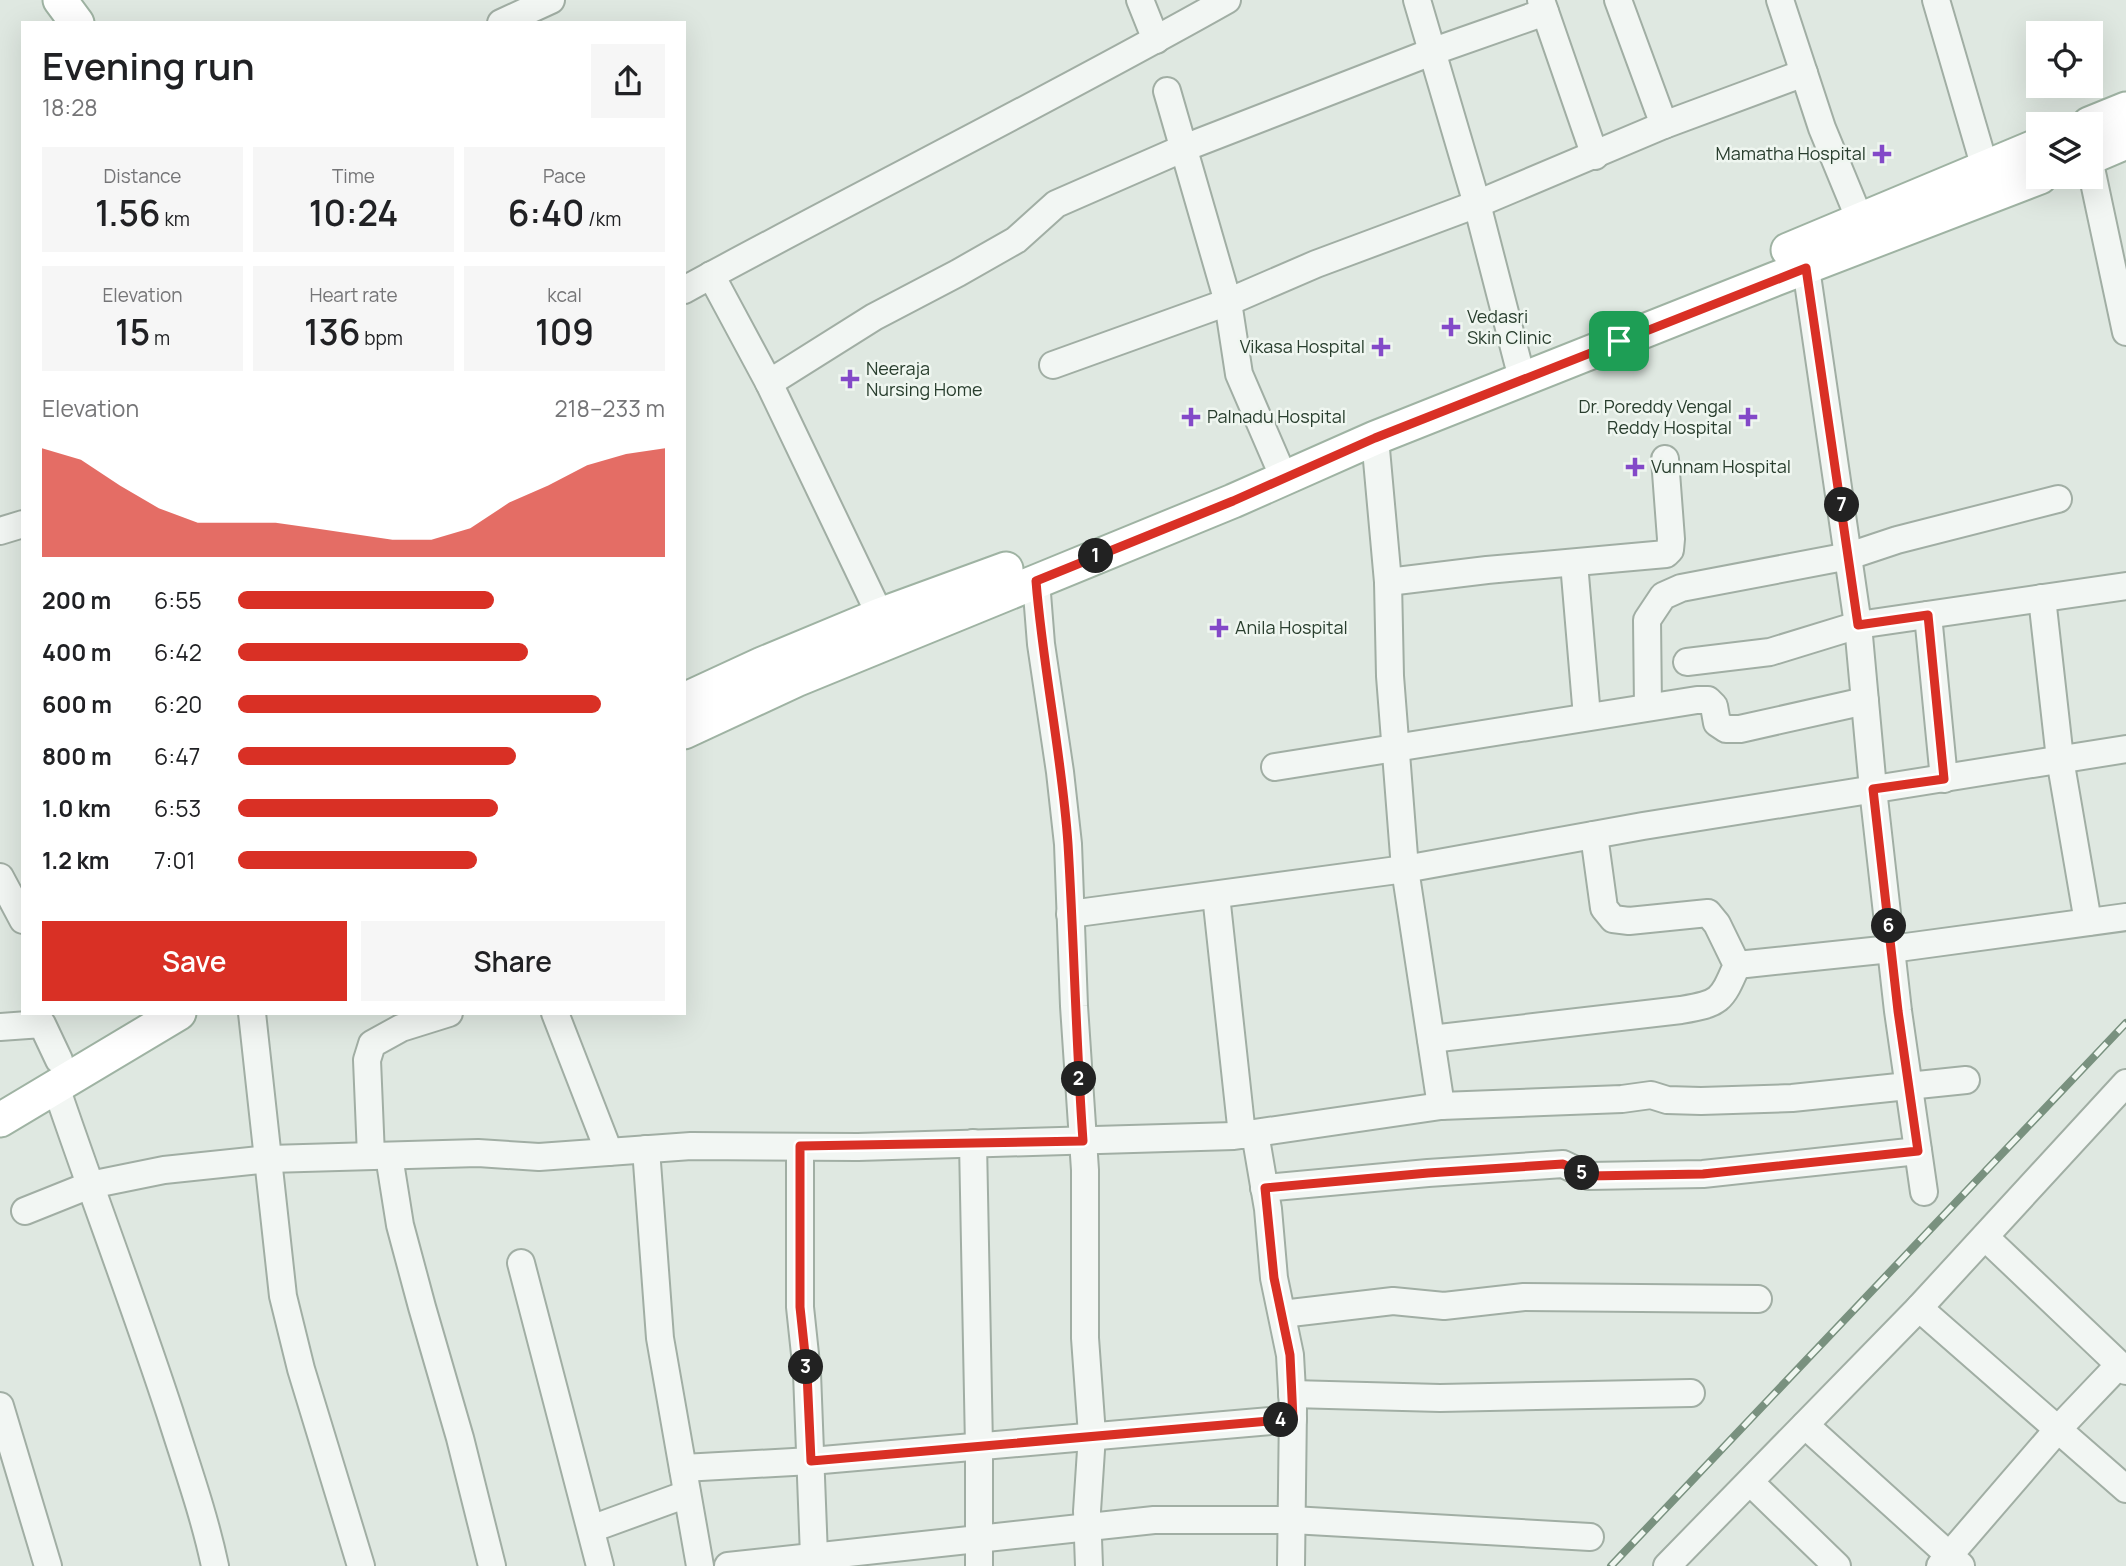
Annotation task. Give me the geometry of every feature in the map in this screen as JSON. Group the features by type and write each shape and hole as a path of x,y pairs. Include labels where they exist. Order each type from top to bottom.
{"main road":[{"path":"60,0 76,21"},
{"path":"2103,118 2126,109"},
{"path":"2103,152 2126,142"},
{"path":"686,699 880,615 984,578 1277,463 2026,151"},
{"path":"686,731 808,675 1233,501 1375,438 2026,182"},
{"path":"0,1120 133,1015"},
{"path":"0,1094 57,1074 175,1015"}],"street":[{"path":"505,21 551,0"},
{"path":"1140,0 1156,40"},
{"path":"686,289 1227,0"},
{"path":"1417,0 1477,204 1518,363"},
{"path":"1618,0 1664,125"},
{"path":"1780,0 1822,128 1860,220"},
{"path":"1936,0 1985,168"},
{"path":"769,383 874,317 1016,240 1056,204 1185,148 1543,6 1595,156"},
{"path":"1053,365 1228,302 1316,264 1477,204 1664,125 1804,73"},
{"path":"1167,91 1228,302 1239,374 1277,463"},
{"path":"2096,189 2126,332"},
{"path":"1806,268 1858,625 1891,949 1924,1192"},
{"path":"711,275 769,383 880,615"},
{"path":"1375,438 1388,582 1390,676 1405,869 1441,1106"},
{"path":"1388,582 1666,554 1670,550 1665,459"},
{"path":"1648,707 1647,620 1663,596 1681,588 1849,556 1897,540 2058,499"},
{"path":"0,531 21,525"},
{"path":"1574,563 1587,717"},
{"path":"1036,581 1041,644 1068,844 1083,1141 1085,1338 1092,1435 1089,1566"},
{"path":"1687,662 1770,652 1858,625 2126,586"},
{"path":"2042,598 2060,759 2088,922"},
{"path":"1928,615 1944,779"},
{"path":"1275,767 1395,746 1708,700 1714,706 1717,723 1726,729 1740,729 1865,701"},
{"path":"1070,915 1405,869 1594,835 2126,749"},
{"path":"1431,1039 1681,1010 1713,1004 1726,992 1737,965 1717,924 1708,913 1629,921 1613,919 1604,908 1594,835"},
{"path":"0,877 21,916"},
{"path":"1216,895 1248,1134 1265,1188 1274,1278 1290,1355 1293,1406 1291,1566"},
{"path":"1737,965 1891,949 2126,917"},
{"path":"252,1015 283,1296 301,1369 361,1566"},
{"path":"443,1015 401,1028 372,1044 367,1060 380,1156 460,1438 492,1566"},
{"path":"556,1015 609,1152"},
{"path":"0,1027 41,1019 90,1185 137,1312 207,1528 215,1566"},
{"path":"24,1211 90,1185 164,1170 269,1159 478,1153 539,1157 691,1146 1083,1141 1248,1134 1441,1106 1622,1099 1651,1095 1667,1100 1792,1098 1966,1080"},
{"path":"1667,1566 1919,1308 2126,1083"},
{"path":"973,1143 979,1553"},
{"path":"800,1146 800,1307 807,1373 814,1556"},
{"path":"646,1149 660,1338 700,1566"},
{"path":"1265,1188 1563,1164 1588,1176 1703,1174 1918,1151"},
{"path":"1805,1425 1950,1563 2059,1429 2123,1368 1985,1237"},
{"path":"521,1264 600,1566"},
{"path":"1282,1314 1393,1301 1444,1306 1524,1297 1758,1299"},
{"path":"1919,1308 2126,1489"},
{"path":"591,1529 685,1481 811,1461 1092,1435 1293,1406 1440,1398 1691,1393"},
{"path":"0,1406 5,1439 48,1566"},
{"path":"1749,1482 1837,1566"},
{"path":"728,1566 814,1556 979,1553 1088,1528 1154,1520 1292,1520 1590,1537"}],"railway":[{"path":"1611,1566 2126,1023"}],"place":[{"name":"Mamatha Hospital","path":"1882,154"},
{"name":"Vedasri Skin Clinic","path":"1451,327"},
{"name":"Vikasa Hospital","path":"1381,347"},
{"name":"Neeraja Nursing Home","path":"850,379"},
{"name":"Palnadu Hospital","path":"1191,417"},
{"name":"Dr. Poreddy Vengal Reddy Hospital","path":"1748,417"},
{"name":"Vunnam Hospital","path":"1635,467"},
{"name":"Anila Hospital","path":"1219,628"}],"route":[{"path":"1806,268 1858,625 1928,615 1944,779 1873,789 1898,1011 1918,1151 1703,1174 1588,1176 1563,1164 1265,1188 1274,1278 1290,1355 1293,1419 811,1461 807,1373 800,1307 800,1146 1083,1141 1074,1006 1068,844 1041,644 1036,581 1233,501 1375,438 1619,341 1806,268"}]}
